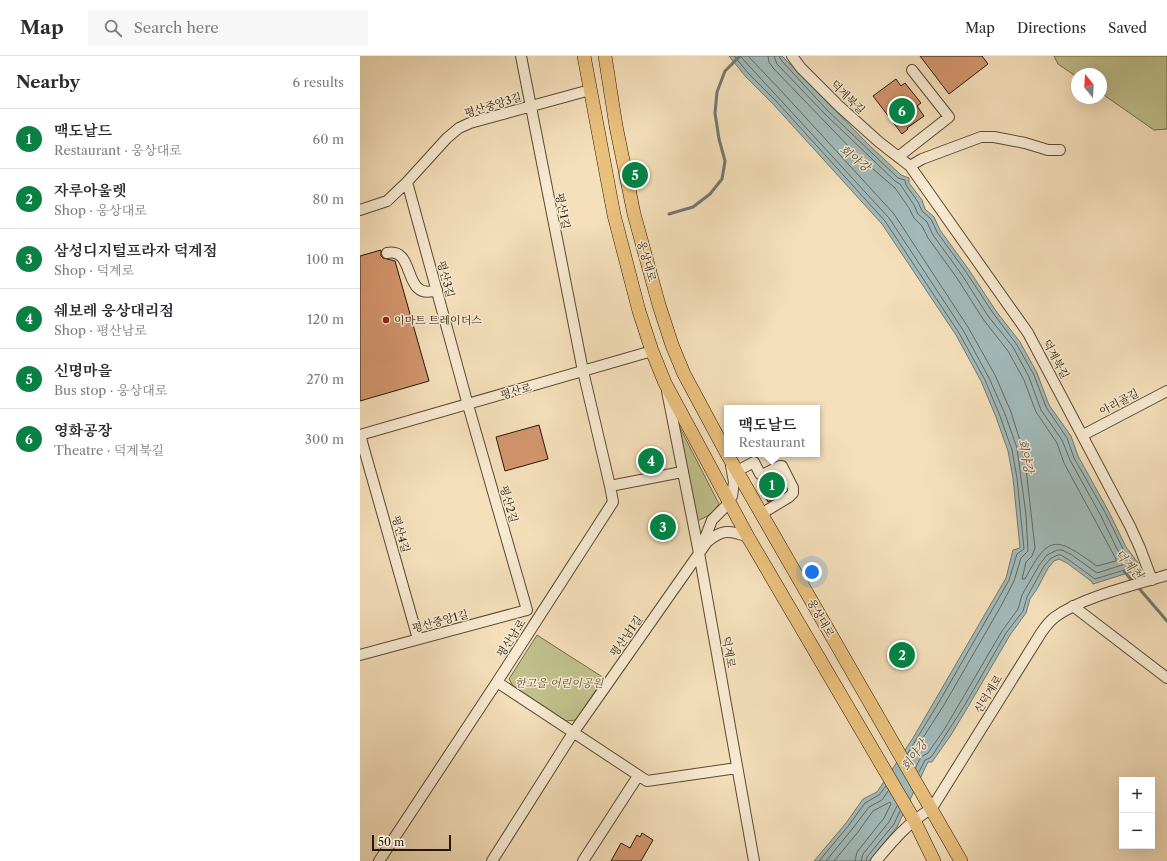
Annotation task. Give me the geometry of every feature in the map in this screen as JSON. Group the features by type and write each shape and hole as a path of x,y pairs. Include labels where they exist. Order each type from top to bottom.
{"main road":[{"name":"웅상대로","path":"584,56 614,215 639,311 652,351 665,383 748,538 876,754 911,816 934,861"},
{"name":"웅상대로","path":"605,56 616,126 634,214 659,305 672,345 692,390 724,448"},
{"name":"평산로","path":"652,351 672,345"},
{"name":"웅상대로","path":"729,457 891,740 932,808"},
{"path":"932,808 961,861"}],"street":[{"name":"평산1길","path":"521,56 583,371 610,486"},
{"name":"덕계북길","path":"792,56 801,68 839,106 879,142 910,166 1028,332 1130,526 1152,580"},
{"path":"898,157 949,117 912,70"},
{"name":"평산중앙3길","path":"360,210 387,201 407,182 447,138 459,128 470,123 590,90"},
{"path":"910,166 922,159 981,137 994,137 1048,150 1060,150"},
{"name":"평산3길","path":"407,182 468,405"},
{"path":"388,253 398,254 405,260 412,282 415,286 426,292 437,290"},
{"name":"평산로","path":"360,435 652,351"},
{"name":"덕계로","path":"665,383 699,553 754,861"},
{"name":"아리골길","path":"1083,435 1167,391"},
{"name":"평산2길","path":"468,405 527,610"},
{"name":"평산4길","path":"360,435 418,639"},
{"path":"699,553 712,520 729,503 732,496 734,482 728,457"},
{"path":"737,471 754,462 762,475 782,466 793,488 793,493 789,498 761,514"},
{"path":"610,486 682,472"},
{"name":"평산남로","path":"379,861 613,502 610,486"},
{"path":"699,553 707,542 715,535 724,532 732,531 748,538"},
{"name":"평산남1길","path":"492,861 574,733 699,553"},
{"path":"1152,580 1167,575"},
{"name":"신덕계로","path":"876,861 911,816 932,808 1041,633 1055,617 1073,606 1152,580"},
{"path":"1073,606 1167,678"},
{"path":"527,610 539,617"},
{"name":"평산중앙1길","path":"360,655 527,610"},
{"path":"497,682 647,781 737,768"},
{"path":"583,861 638,776"}],"green space":[{"path":"1054,56 1167,56 1167,129 1154,130 1107,97 1107,68 1071,68 1071,73 1058,64"},
{"path":"677,422 719,504 709,515 696,521"},
{"name":"한고을 어린이공원","path":"537,635 604,678 576,720 566,721 513,686 509,679"}],"water":[{"name":"회야강","path":"729,56 782,56 869,145 901,175 909,178 909,183 922,200 925,209 934,217 940,230 996,311 1020,342 1037,373 1049,405 1071,436 1078,456 1109,512 1126,547 1138,563 1134,571 1093,584 1067,563 1059,559 1054,561 1048,568 1030,599 1026,613 1010,635 951,735 932,762 928,762 897,827 869,861 814,861 846,823 863,799 877,792 913,738 1006,578 1013,550 1020,548 1013,478 1008,451 981,381 956,335 882,224 774,105 746,77"}],"building":[{"path":"920,56 982,56 988,64 949,94"},
{"path":"896,79 901,86 905,83 921,103 917,106 924,116 907,128 908,129 902,134 873,96"},
{"name":"이마트 트레이더스","path":"381,250 381,256 383,258 395,261 429,381 360,401 360,256"},
{"path":"539,425 548,459 505,471 496,437"},
{"path":"779,474 786,488 782,490 783,493 768,502 758,482 765,481"},
{"path":"642,833 653,840 641,861 611,861 621,843 630,848 637,835 640,837"}],"waterway":[{"path":"669,214 693,207 710,194 722,179 725,161 719,139 715,113 717,92 725,71 740,56"},
{"name":"덕계천","path":"1124,571 1133,582"},
{"name":"덕계천","path":"1137,586 1167,621"}],"place":[{"name":"영화공장","path":"902,111"},
{"name":"신명마을","path":"635,175"},
{"name":"이마트 트레이더스","path":"386,320"},
{"name":"쉐보레 웅상대리점","path":"651,461"},
{"name":"맥도날드","path":"772,485"},
{"name":"삼성디지털프라자 덕계점","path":"663,527"},
{"name":"자루아울렛","path":"902,655"}]}
